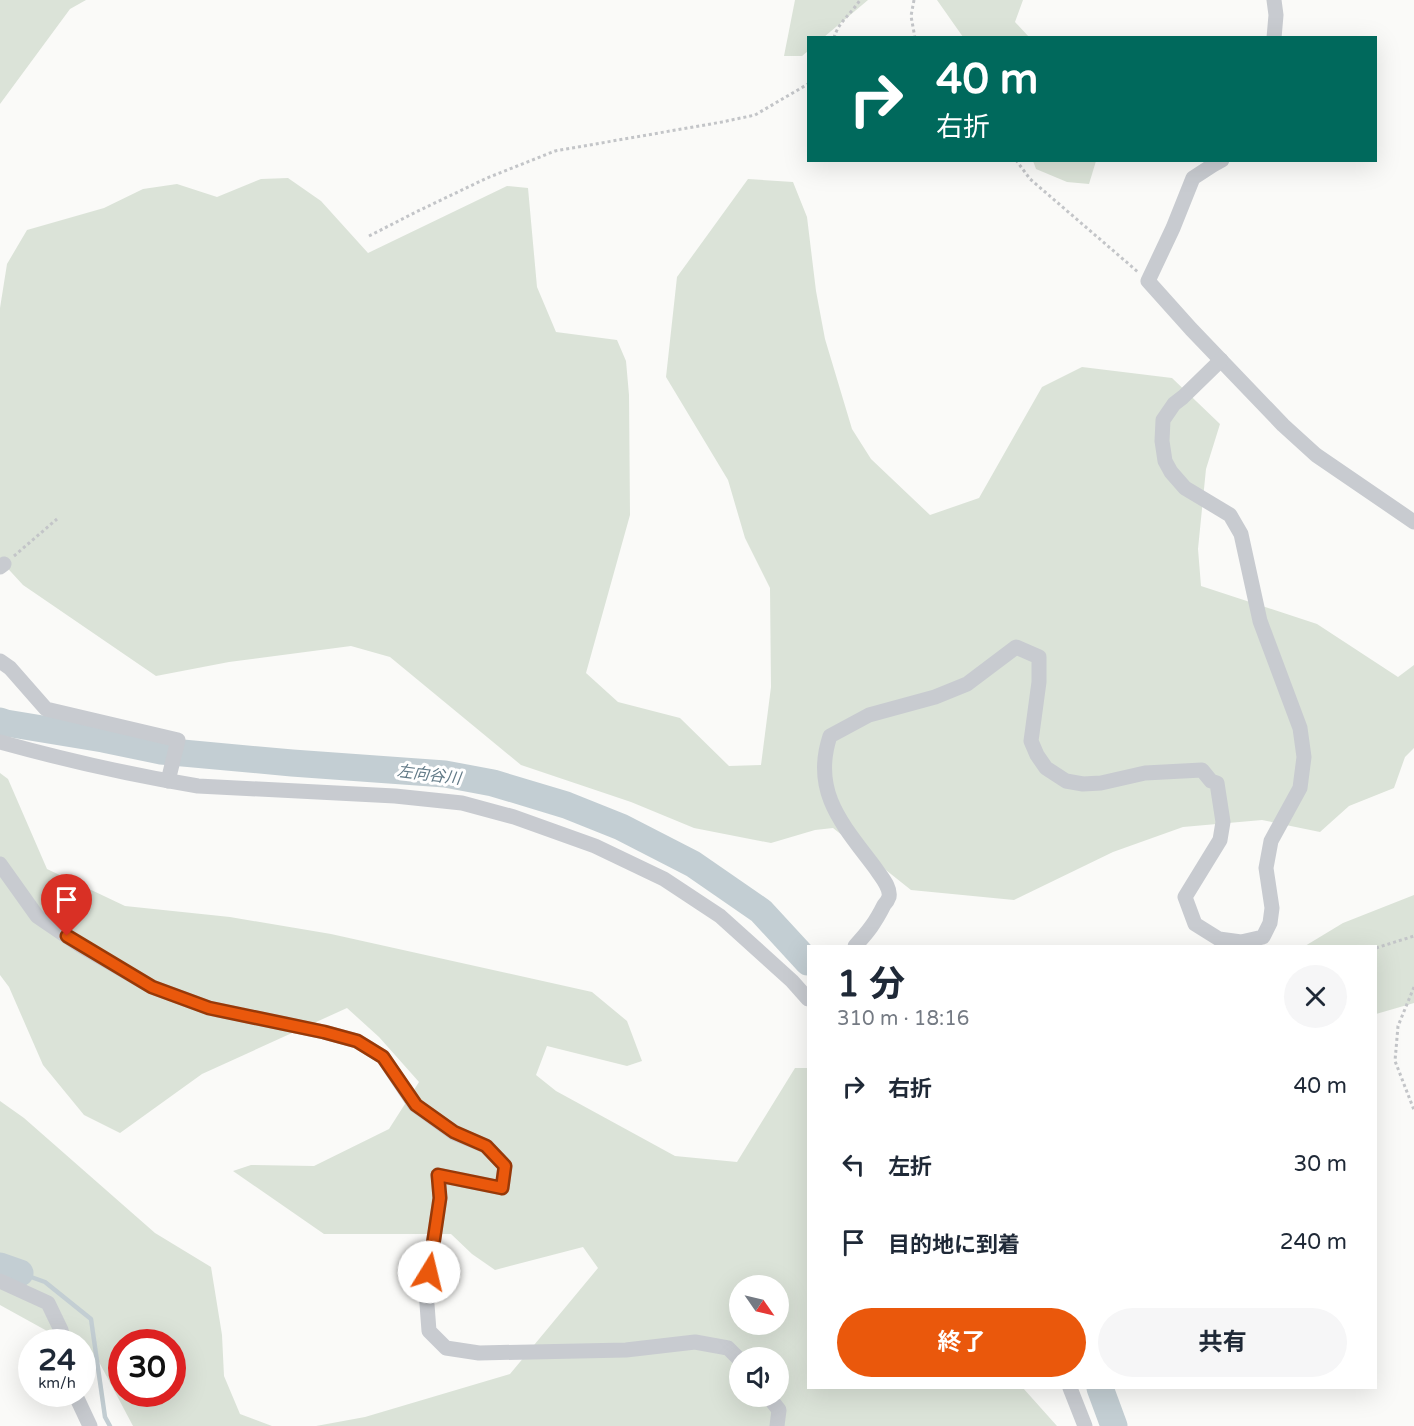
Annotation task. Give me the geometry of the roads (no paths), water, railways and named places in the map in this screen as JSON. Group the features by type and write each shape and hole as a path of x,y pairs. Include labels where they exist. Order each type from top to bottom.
{"street":[{"path":"1274,0 1276,15 1274,36"},
{"path":"1218,162 1193,178 1148,281 1283,425 1316,455 1414,522"},
{"path":"856,945 872,927 889,897 887,884 843,825 830,801 825,779 825,751 830,736 869,715 935,697 967,684 1016,648 1039,657 1039,682 1031,741 1046,768 1066,781 1083,784 1101,783 1146,773 1202,770 1217,783 1223,822 1220,840 1185,897 1195,924 1219,939 1241,942 1263,937 1270,923 1272,908 1266,868 1271,841 1300,788 1304,757 1300,728 1260,621 1241,534 1230,515 1185,488 1171,472 1165,461 1162,441 1163,420 1174,404 1221,360"},
{"path":"0,661 10,668 46,709 178,740 168,781"},
{"path":"0,742 198,786 395,796 462,803 514,817 595,846 664,879 720,916 807,997"},
{"path":"0,864 37,916 81,946 152,987 209,1008 357,1041 383,1057 416,1105 454,1132 486,1146 505,1166 502,1188 438,1175 440,1198 426,1291 429,1331 442,1346 478,1353 626,1350 695,1342 729,1349"},
{"path":"0,1281 48,1303 61,1329"},
{"path":"1070,1389 1085,1426"},
{"path":"81,1407 90,1426"},
{"path":"777,1407 779,1410 777,1426"}],"waterway":[{"name":"左向谷川","path":"0,721 161,751 445,774 493,783 566,805 621,827 693,864 761,911 807,961"},
{"path":"0,1266 20,1273"},
{"path":"20,1273 45,1282 91,1319 105,1417 110,1426"},
{"name":"左向谷川","path":"1100,1389 1114,1426"}]}
